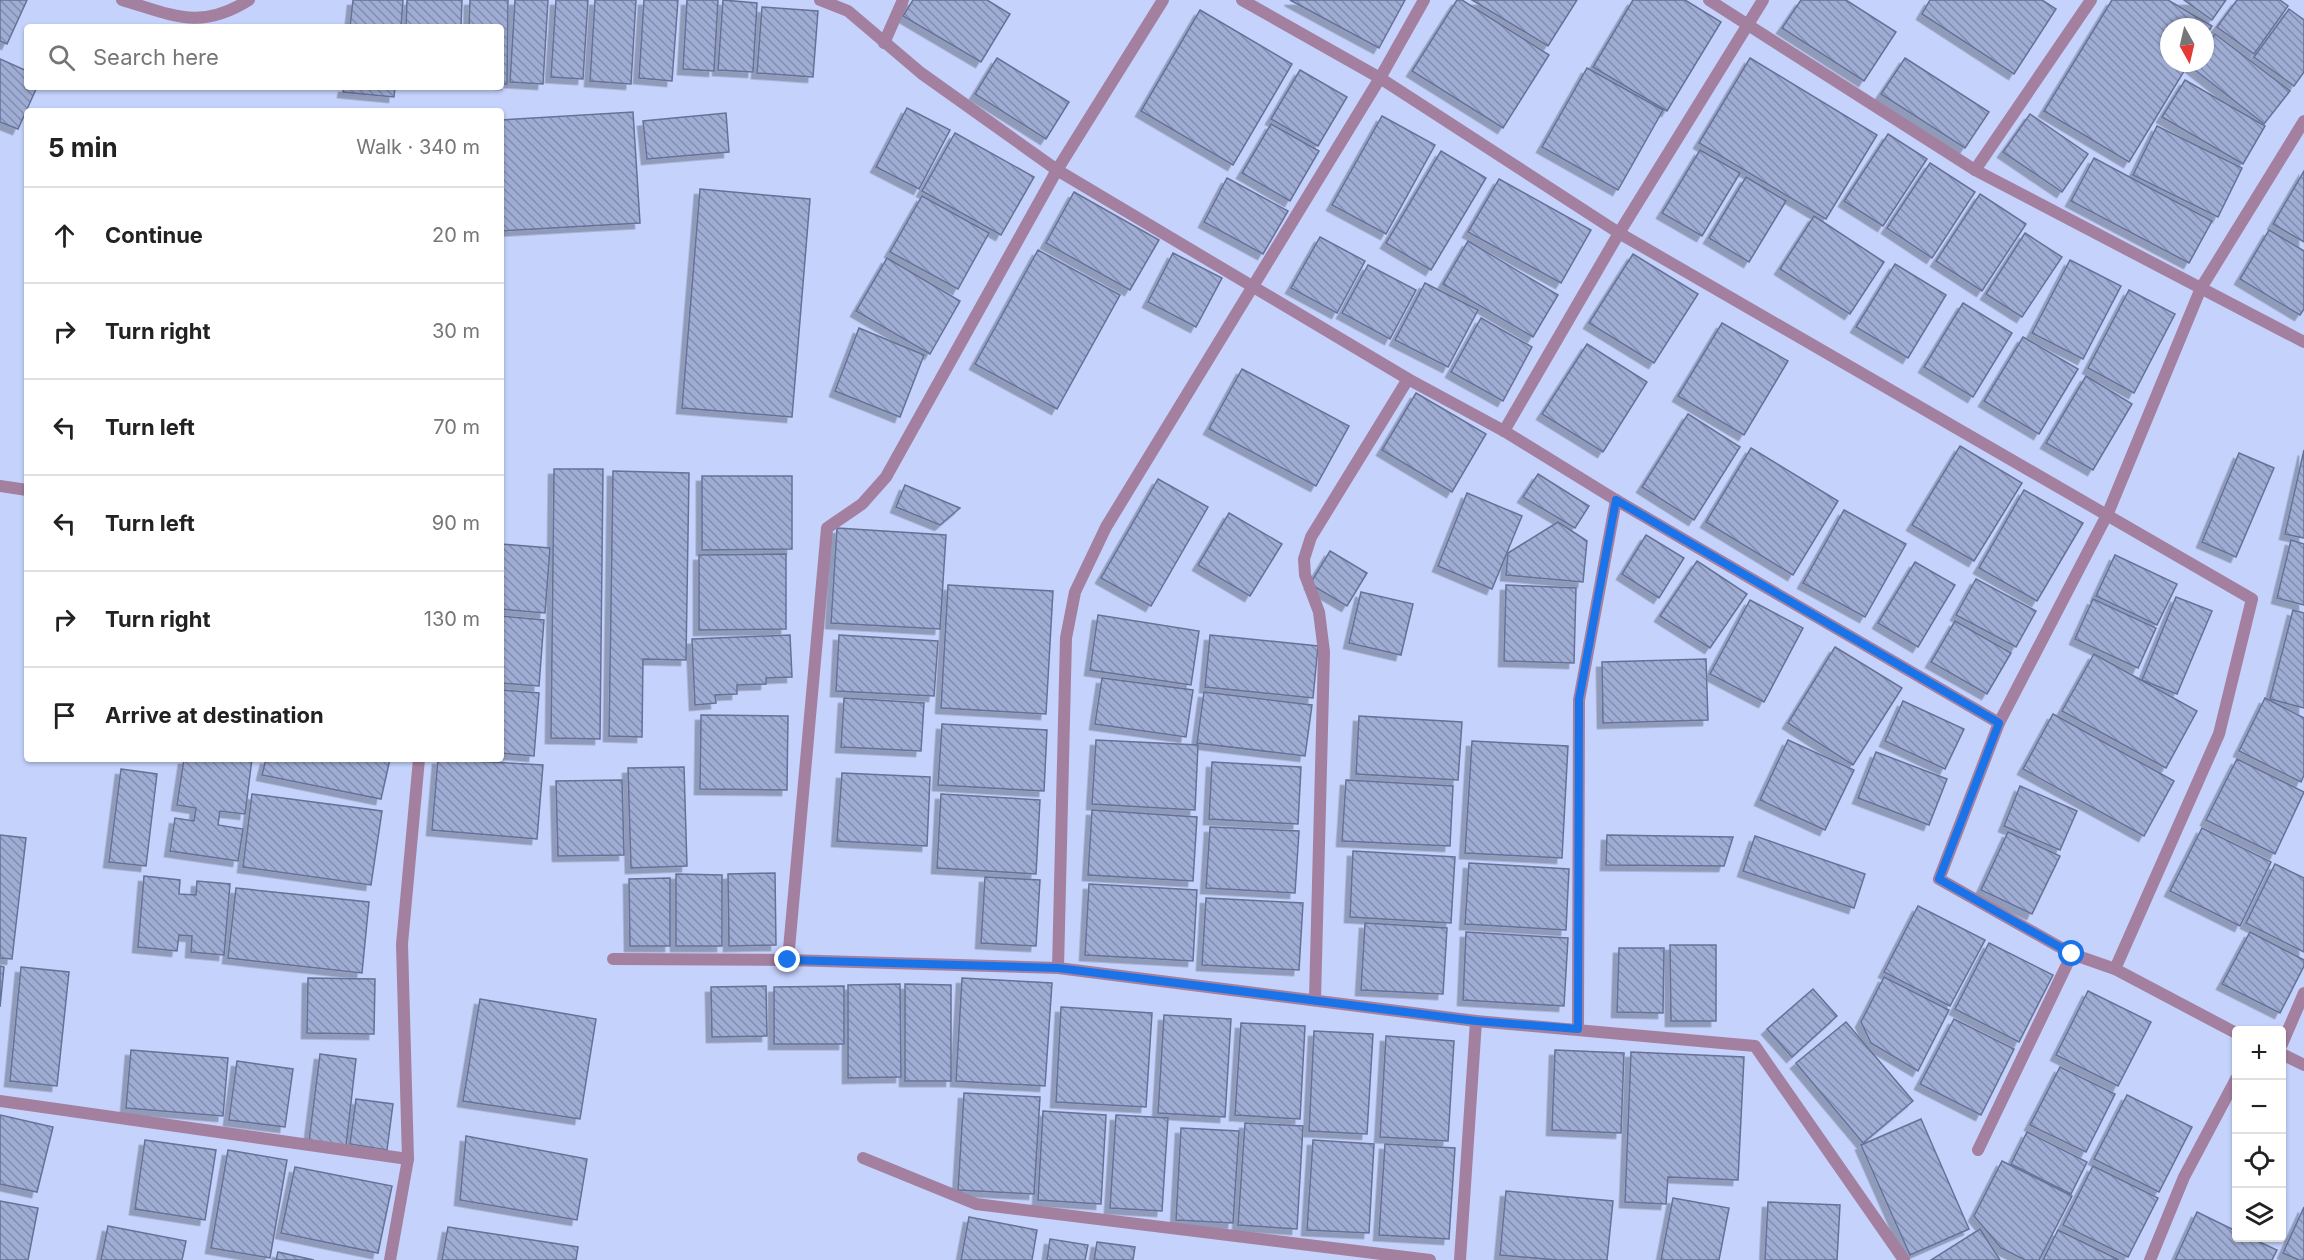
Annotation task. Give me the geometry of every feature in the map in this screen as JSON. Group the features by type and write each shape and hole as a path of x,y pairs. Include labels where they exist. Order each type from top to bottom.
{"street":[{"path":"122,0 185,18 208,19 249,0"},
{"path":"820,0 848,11 884,43 1057,170 1408,379 1504,431 1616,500 1999,723"},
{"path":"884,43 903,0"},
{"path":"788,960 827,528 862,504 886,477 1057,170 1163,0"},
{"path":"1242,0 1380,78 1619,233 2108,513 2252,599 2219,734 2115,969"},
{"path":"1058,968 1066,638 1075,592 1106,527 1380,78 1424,0"},
{"path":"1709,0 1975,170 2304,342"},
{"path":"1504,431 1619,233 1746,24 1763,0"},
{"path":"1975,170 2091,0"},
{"path":"2232,1032 2115,969 2072,954 1939,879 1999,723 2108,513 2201,288 2304,121"},
{"path":"1316,999 1323,652 1319,612 1305,575 1304,559 1311,537 1408,379"},
{"path":"0,486 24,490"},
{"path":"1578,1029 1579,699 1616,500"},
{"path":"390,1260 408,1159 402,944 419,762"},
{"path":"1978,1150 2072,954"},
{"path":"614,959 788,960 1058,968 1476,1021 1755,1046 1904,1260"},
{"path":"2286,1035 2304,993"},
{"path":"1460,1260 1476,1021"},
{"path":"2286,1056 2304,1065"},
{"path":"2150,1260 2184,1177 2235,1080"},
{"path":"0,1101 104,1118 408,1159"},
{"path":"863,1158 976,1204 1430,1260"}],"building":[{"path":"0,0 27,0 7,44 0,41"},
{"path":"353,0 403,0 401,24 350,24"},
{"path":"407,0 462,0 461,24 406,24"},
{"path":"470,0 508,0 507,84 504,84 504,24 469,24"},
{"path":"515,0 548,0 543,84 510,82"},
{"path":"556,0 588,0 583,79 551,77"},
{"path":"595,0 636,0 631,84 590,81"},
{"path":"644,0 678,0 672,81 639,78"},
{"path":"687,0 718,0 714,71 683,69"},
{"path":"723,0 757,3 753,72 718,70"},
{"path":"913,0 987,0 1010,14 981,62 903,16"},
{"path":"1290,0 1405,0 1379,48"},
{"path":"1457,0 1462,0 1549,55 1503,128 1412,71"},
{"path":"1472,0 1577,0 1548,46"},
{"path":"1633,0 1685,0 1721,22 1667,111 1593,67"},
{"path":"1801,0 1846,0 1896,32 1864,81 1782,28"},
{"path":"1930,0 2042,0 2056,9 2014,74 1922,14"},
{"path":"2112,0 2168,0 2198,18 2160,18 2160,72 2184,72 2129,162 2044,111"},
{"path":"2184,0 2226,0 2213,18 2209,18"},
{"path":"2237,0 2280,0 2288,6 2254,54 2217,27"},
{"path":"762,7 818,11 813,77 757,73"},
{"path":"2289,9 2304,20 2304,72 2294,86 2254,57"},
{"path":"1200,10 1292,64 1233,165 1141,111"},
{"path":"2214,35 2290,91 2264,124 2198,72 2214,72"},
{"path":"997,58 1069,102 1046,139 975,94"},
{"path":"1750,58 1877,135 1826,219 1699,143"},
{"path":"1905,58 1989,112 1965,148 1881,94"},
{"path":"0,59 24,70 24,90 36,90 28,108 24,108 24,116 18,129 0,122"},
{"path":"1587,68 1663,110 1618,190 1542,147"},
{"path":"1300,70 1347,97 1318,146 1271,119"},
{"path":"2185,80 2265,126 2243,164 2162,117"},
{"path":"343,90 395,90 394,97 343,92"},
{"path":"907,108 950,130 919,189 876,167"},
{"path":"633,112 640,223 504,231 504,120"},
{"path":"726,113 729,152 647,159 643,121"},
{"path":"2030,114 2088,154 2062,192 2003,152"},
{"path":"1382,116 1435,145 1386,234 1332,205"},
{"path":"1271,124 1319,151 1290,201 1242,173"},
{"path":"2157,126 2242,168 2218,217 2133,175"},
{"path":"955,133 1034,177 1001,235 922,191"},
{"path":"1888,134 1927,159 1883,226 1844,201"},
{"path":"1700,150 1740,173 1702,236 1662,213"},
{"path":"1441,151 1486,178 1431,270 1386,243"},
{"path":"2094,158 2212,221 2189,263 2071,201"},
{"path":"1930,163 1975,192 1932,258 1887,228"},
{"path":"2304,171 2304,242 2273,224"},
{"path":"1746,177 1786,201 1749,262 1709,238"},
{"path":"1227,178 1288,211 1263,254 1204,222"},
{"path":"1499,179 1591,230 1561,283 1468,232"},
{"path":"700,189 810,199 792,417 682,408"},
{"path":"1074,192 1159,240 1130,290 1046,243"},
{"path":"1980,194 2026,224 1982,291 1936,261"},
{"path":"922,196 989,233 958,289 890,252"},
{"path":"1814,216 1884,262 1850,314 1780,269"},
{"path":"2269,230 2304,251 2304,309 2300,315 2240,279"},
{"path":"2025,233 2062,257 2022,317 1986,294"},
{"path":"1320,237 1365,261 1337,313 1291,288"},
{"path":"1468,241 1558,295 1533,337 1443,284"},
{"path":"1038,250 1120,295 1057,409 975,364"},
{"path":"1173,253 1222,278 1196,327 1148,302"},
{"path":"1633,254 1698,294 1654,363 1589,323"},
{"path":"887,258 960,301 930,354 856,311"},
{"path":"2070,260 2121,286 2083,359 2032,333"},
{"path":"1895,264 1946,295 1908,358 1856,327"},
{"path":"1368,265 1416,290 1390,339 1342,313"},
{"path":"1425,283 1478,310 1448,367 1395,340"},
{"path":"2129,290 2175,314 2134,393 2088,368"},
{"path":"1963,303 2012,333 1973,397 1924,367"},
{"path":"1481,318 1532,347 1503,401 1451,372"},
{"path":"1722,323 1788,361 1744,435 1678,396"},
{"path":"859,328 924,355 900,417 835,391"},
{"path":"2023,337 2078,369 2039,434 1984,401"},
{"path":"1587,344 1647,382 1603,452 1542,414"},
{"path":"1242,369 1349,426 1316,486 1209,429"},
{"path":"2086,376 2132,404 2093,470 2046,443"},
{"path":"1416,393 1486,434 1452,492 1382,450"},
{"path":"1688,414 1740,447 1694,520 1642,487"},
{"path":"1960,446 2022,483 1974,561 1912,525"},
{"path":"1751,448 1838,501 1793,575 1706,522"},
{"path":"2304,450 2304,538 2285,534"},
{"path":"2239,453 2274,468 2236,557 2202,542"},
{"path":"554,469 603,469 600,739 551,738"},
{"path":"613,471 689,473 686,660 643,659 642,737 609,736"},
{"path":"1538,474 1589,506 1575,528 1523,497"},
{"path":"702,476 792,476 792,549 702,550"},
{"path":"1158,479 1208,507 1151,606 1101,578"},
{"path":"905,485 960,508 940,525 896,507"},
{"path":"2024,490 2083,523 2037,601 1979,568"},
{"path":"1467,493 1522,516 1492,589 1438,566"},
{"path":"1844,510 1906,544 1865,617 1803,583"},
{"path":"1229,513 1282,544 1250,596 1198,565"},
{"path":"1558,522 1587,541 1583,582 1506,575 1508,553"},
{"path":"837,528 946,535 940,629 831,623"},
{"path":"1646,535 1684,558 1659,598 1622,574"},
{"path":"2291,540 2304,544 2304,605 2277,598"},
{"path":"504,544 550,548 545,613 504,609"},
{"path":"1330,551 1367,573 1347,606 1310,584"},
{"path":"786,554 786,629 699,630 699,555"},
{"path":"2115,555 2177,584 2157,625 2096,596"},
{"path":"1697,561 1747,594 1710,648 1660,616"},
{"path":"1915,562 1955,585 1918,647 1878,623"},
{"path":"1976,579 2036,611 2016,647 1956,615"},
{"path":"948,585 1053,591 1046,714 941,708"},
{"path":"1506,585 1576,588 1574,663 1504,661"},
{"path":"1361,592 1413,604 1401,655 1349,643"},
{"path":"2176,597 2212,611 2177,694 2142,680"},
{"path":"2093,599 2156,628 2138,668 2075,639"},
{"path":"1750,600 1803,628 1764,702 1710,674"},
{"path":"2293,610 2304,613 2304,708 2270,699"},
{"path":"1098,615 1199,631 1191,685 1090,670"},
{"path":"504,616 544,620 539,686 504,683"},
{"path":"1955,621 2011,653 1987,694 1931,662"},
{"path":"790,635 792,677 766,678 766,684 737,685 737,694 715,695 716,703 695,705 692,639"},
{"path":"839,635 938,641 934,696 836,691"},
{"path":"1210,635 1318,646 1313,698 1205,687"},
{"path":"1835,647 1902,688 1853,765 1788,723"},
{"path":"2094,654 2197,711 2166,768 2062,711"},
{"path":"1706,659 1708,720 1603,723 1602,662"},
{"path":"1102,678 1193,690 1186,737 1095,724"},
{"path":"504,690 539,693 534,756 504,753"},
{"path":"1204,692 1312,705 1305,756 1197,743"},
{"path":"844,698 924,703 921,751 841,747"},
{"path":"2265,698 2304,718 2304,775 2301,782 2239,751"},
{"path":"1903,701 1964,729 1945,769 1885,741"},
{"path":"2053,714 2174,781 2144,836 2023,769"},
{"path":"701,715 788,716 787,790 700,789"},
{"path":"1359,716 1462,722 1458,780 1356,774"},
{"path":"942,724 1047,730 1044,791 938,785"},
{"path":"1096,740 1198,745 1195,810 1092,804"},
{"path":"1788,740 1854,770 1825,830 1760,800"},
{"path":"1472,741 1568,746 1562,858 1465,853"},
{"path":"1876,752 1947,779 1929,825 1858,798"},
{"path":"2237,759 2304,792 2275,854 2206,820"},
{"path":"184,762 252,762 245,814 220,811 218,825 243,829 238,861 170,851 175,818 194,821 196,808 177,805"},
{"path":"265,762 389,762 381,799 262,775"},
{"path":"438,762 543,765 537,839 432,830"},
{"path":"1212,762 1301,767 1298,824 1209,819"},
{"path":"684,767 687,866 631,868 628,768"},
{"path":"121,769 157,774 146,866 109,862"},
{"path":"842,773 930,777 927,846 837,841"},
{"path":"622,780 624,855 558,856 556,781"},
{"path":"1346,780 1453,786 1450,846 1342,841"},
{"path":"2020,786 2077,811 2060,850 2004,826"},
{"path":"252,794 382,811 371,885 243,867"},
{"path":"941,794 1040,800 1036,874 937,868"},
{"path":"1092,810 1197,817 1193,881 1088,875"},
{"path":"1210,827 1299,831 1295,893 1206,888"},
{"path":"2202,828 2271,862 2240,926 2170,891"},
{"path":"2008,832 2060,856 2032,914 1981,890"},
{"path":"0,835 26,838 12,959 0,958"},
{"path":"1607,835 1733,837 1724,866 1606,865"},
{"path":"1755,836 1865,874 1854,908 1743,871"},
{"path":"1353,851 1455,857 1451,923 1350,917"},
{"path":"1469,863 1569,869 1566,930 1465,924"},
{"path":"2275,864 2304,878 2304,952 2246,923"},
{"path":"775,873 776,945 729,946 728,874"},
{"path":"676,874 722,875 722,946 676,946"},
{"path":"144,876 180,880 179,894 196,895 197,881 230,884 224,955 191,952 192,936 179,935 177,951 138,947"},
{"path":"985,877 1040,880 1036,946 981,943"},
{"path":"670,878 670,946 630,946 629,879"},
{"path":"1089,884 1197,890 1193,961 1085,955"},
{"path":"236,888 369,902 362,973 228,958"},
{"path":"1206,898 1303,903 1299,970 1202,965"},
{"path":"1918,906 1985,940 1950,1006 1884,972"},
{"path":"1365,923 1447,928 1443,994 1361,990"},
{"path":"1466,932 1568,938 1564,1006 1463,1000"},
{"path":"2250,932 2304,960 2304,966 2280,1013 2222,984"},
{"path":"1989,943 2053,975 2019,1042 1955,1009"},
{"path":"1670,945 1716,945 1716,1021 1671,1021"},
{"path":"1619,948 1664,948 1663,1013 1617,1012"},
{"path":"0,966 4,967 0,1007"},
{"path":"21,967 69,972 57,1086 10,1081"},
{"path":"1884,977 1949,1010 1918,1071 1871,1043 1861,1022"},
{"path":"308,978 375,979 374,1034 307,1033"},
{"path":"962,978 1052,983 1045,1086 956,1081"},
{"path":"900,984 901,1077 848,1078 848,985"},
{"path":"905,984 951,985 951,1081 905,1081"},
{"path":"766,986 767,1036 712,1037 711,987"},
{"path":"844,986 844,1044 774,1044 774,987"},
{"path":"1813,989 1837,1016 1792,1057 1767,1029"},
{"path":"2088,991 2151,1022 2118,1086 2056,1055"},
{"path":"480,999 596,1019 580,1119 463,1101"},
{"path":"1061,1007 1152,1013 1146,1107 1056,1102"},
{"path":"1164,1015 1231,1019 1225,1117 1158,1113"},
{"path":"1954,1019 2014,1049 1981,1115 1920,1084"},
{"path":"1846,1022 1913,1101 1863,1143 1796,1063"},
{"path":"1241,1023 1305,1026 1300,1119 1235,1115"},
{"path":"1314,1031 1373,1034 1367,1134 1309,1131"},
{"path":"1386,1036 1454,1041 1448,1141 1380,1137"},
{"path":"131,1050 228,1058 223,1116 126,1108"},
{"path":"1555,1050 1624,1053 1621,1133 1552,1130"},
{"path":"1631,1052 1744,1057 1738,1180 1668,1177 1666,1204 1625,1202"},
{"path":"320,1054 356,1059 346,1146 309,1141"},
{"path":"237,1061 293,1069 285,1127 229,1120"},
{"path":"2060,1067 2115,1094 2086,1152 2030,1125"},
{"path":"964,1093 1040,1097 1034,1194 958,1190"},
{"path":"2127,1095 2192,1127 2159,1192 2094,1159"},
{"path":"356,1099 393,1104 387,1150 350,1144"},
{"path":"1043,1111 1106,1115 1101,1204 1038,1200"},
{"path":"0,1115 53,1127 37,1192 0,1184"},
{"path":"1116,1115 1168,1118 1162,1211 1110,1208"},
{"path":"1921,1119 1969,1229 1910,1255 1861,1145"},
{"path":"1245,1123 1303,1126 1297,1229 1238,1225"},
{"path":"1181,1128 1239,1131 1233,1223 1176,1220"},
{"path":"2027,1132 2087,1162 2071,1194 2011,1164"},
{"path":"466,1136 587,1159 577,1220 460,1200"},
{"path":"145,1140 216,1150 205,1220 135,1209"},
{"path":"1313,1140 1374,1144 1369,1233 1307,1230"},
{"path":"1385,1144 1455,1148 1449,1239 1379,1235"},
{"path":"228,1150 287,1160 270,1258 211,1248"},
{"path":"2002,1161 2072,1196 2039,1260 2025,1260 2001,1248 1974,1216"},
{"path":"2093,1166 2158,1198 2128,1257 2063,1225"},
{"path":"295,1167 392,1186 378,1253 281,1233"},
{"path":"1506,1191 1613,1201 1607,1260 1557,1260 1500,1255"},
{"path":"1673,1198 1729,1208 1719,1260 1661,1260"},
{"path":"0,1201 38,1208 28,1260 0,1260"},
{"path":"1768,1202 1840,1205 1837,1260 1765,1260"},
{"path":"2304,1207 2304,1260 2299,1260 2283,1253"},
{"path":"2197,1212 2232,1229 2232,1242 2260,1242 2277,1250 2272,1260 2175,1260"},
{"path":"969,1217 1037,1230 1032,1260 961,1260"},
{"path":"108,1226 186,1241 182,1260 101,1260"},
{"path":"448,1227 578,1247 576,1260 442,1260"},
{"path":"1980,1229 2000,1260 1931,1260"},
{"path":"2058,1230 2119,1260 2043,1260"},
{"path":"1050,1239 1088,1245 1085,1260 1047,1260"},
{"path":"1097,1242 1135,1247 1133,1260 1094,1260"},
{"path":"278,1252 314,1260 276,1260"}],"route":[{"path":"788,960 1058,968 1476,1021 1578,1029 1579,699 1616,500 1999,723 1939,879 2072,954"}]}
